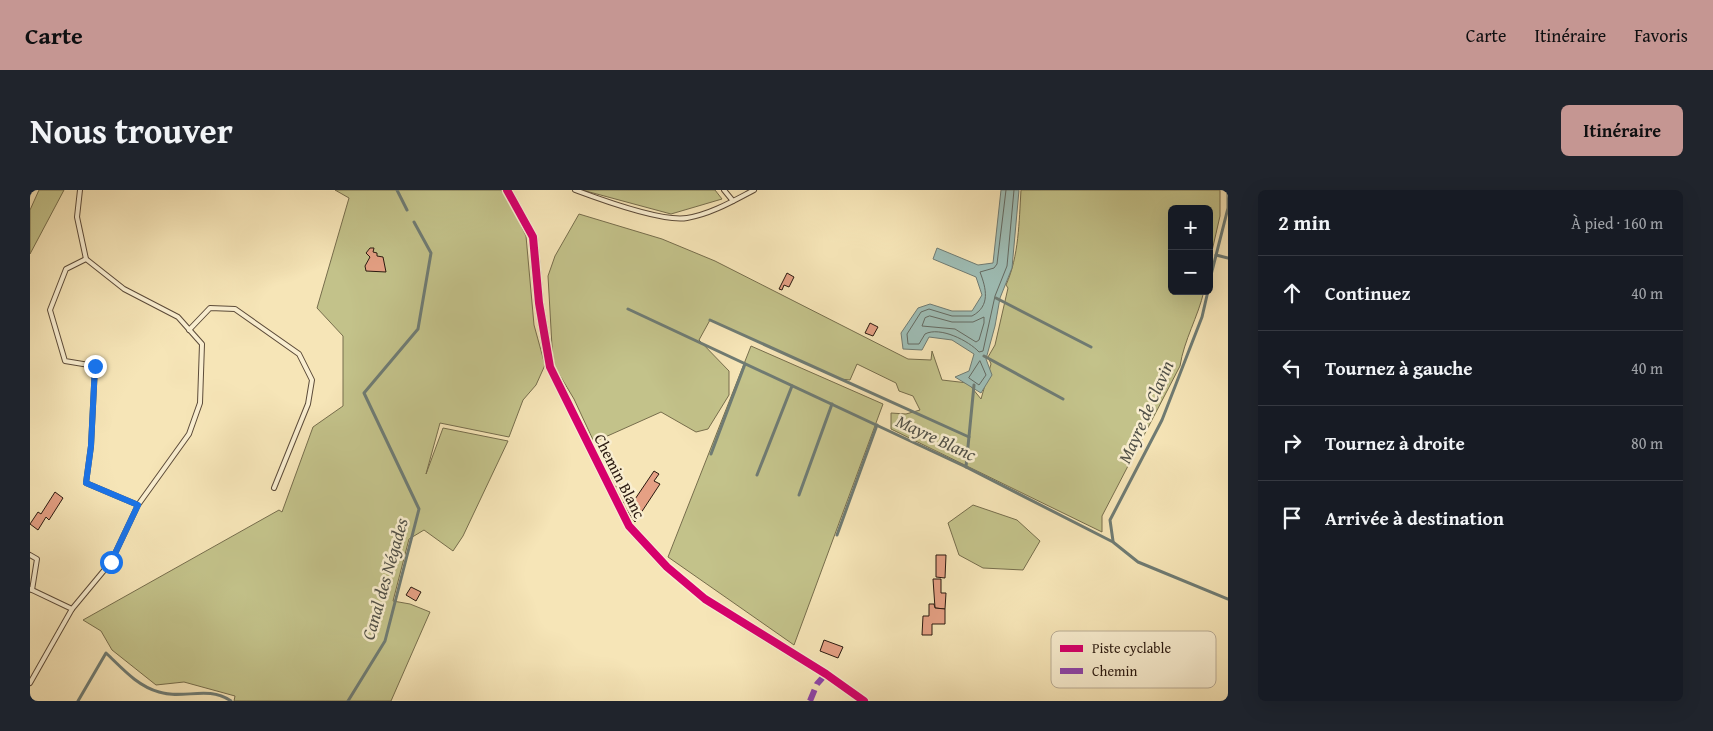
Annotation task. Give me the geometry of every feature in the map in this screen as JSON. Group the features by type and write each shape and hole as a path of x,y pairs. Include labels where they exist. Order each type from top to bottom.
{"street":[{"name":"Chemin Blanc","path":"507,190 533,237 539,303 550,367 628,526 666,567 705,599 826,674 864,701"}],"lane":[{"path":"30,683 72,609 111,562 138,505 189,434 200,403 202,344 178,317 124,289 86,259 77,217 80,190"},
{"path":"575,190 668,217 686,218 716,209 754,190"},
{"path":"724,190 733,201"},
{"path":"86,259 66,269 50,310 65,361 95,366 91,446 86,483 138,505"},
{"path":"189,330 210,308 235,309 299,354 312,380 308,404 274,488"},
{"path":"30,555 37,559 31,590 72,609"}],"shaded area":[{"path":"39,190 64,190 30,254 30,210"},
{"path":"335,190 501,190 509,200 526,236 534,325 545,365 536,385 523,400 509,437 440,423 426,474 443,428 508,441 463,536 453,551 424,530 409,539 393,601 410,604 430,612 391,701 234,701 235,696 184,682 156,685 112,650 101,631 83,620 279,510 282,512 313,427 343,406 343,336 317,308 349,198"},
{"path":"582,190 715,190 722,199 671,214"},
{"path":"1021,190 1220,190 1220,216 1213,247 1213,205 1168,205 1168,295 1203,295 1180,366 1102,516 1102,532 891,429 891,413 906,414 920,410 913,396 899,391 896,383 857,364 850,380 840,379 710,320 699,340 729,371 729,395 708,429 696,432 661,412 594,442 574,399 553,364 548,276 555,256 579,214 662,239 715,261 908,359 931,360 932,351 942,380 968,383 981,399 991,364 988,357 995,345 1008,288 1006,285 1014,262"},
{"path":"751,346 883,404 794,645 668,557"},
{"path":"973,505 1017,520 1040,541 1023,570 983,568 959,555 948,523"}],"water":[{"path":"1001,190 1019,190 1012,268 1000,298 986,359 992,375 981,393 955,377 969,371 974,354 952,340 929,337 922,350 903,349 901,333 918,308 930,304 952,311 972,311 982,295 976,277 933,259 937,248 978,265 993,263"}],"building":[{"path":"370,248 374,248 373,252 377,253 377,256 383,257 386,272 366,271 365,266 370,257 366,253"},
{"path":"787,273 794,277 789,287 784,285 782,290 779,289"},
{"path":"870,323 878,327 873,336 865,333"},
{"path":"654,471 659,474 654,481 660,484 635,522 622,503 628,500 631,505"},
{"path":"615,475 620,485 614,488 610,479"},
{"path":"620,485 628,500 622,503 614,488"},
{"path":"55,492 63,498 49,520 46,517 38,530 30,524 38,512 41,514"},
{"path":"936,555 946,555 945,578 936,577"},
{"path":"933,579 941,579 941,593 946,593 945,609 935,608"},
{"path":"411,587 421,592 416,601 406,595"},
{"path":"929,604 934,604 935,608 945,609 945,624 932,624 932,635 922,635 923,616 929,616"},
{"path":"824,640 843,647 838,658 820,651"}],"waterway":[{"name":"Canal des Négades","path":"397,190 407,210"},
{"name":"Mayre de Clavin","path":"1213,267 1228,208 1228,190"},
{"name":"Canal des Négades","path":"348,701 385,641 419,509 364,393 418,329 431,253 414,222"},
{"path":"1216,255 1228,258"},
{"name":"Mayre de Clavin","path":"1113,541 1110,520 1162,420 1202,317 1207,295"},
{"path":"996,298 1091,347"},
{"name":"Mayre Blanc","path":"628,309 966,467 1113,542 1138,562 1228,599"},
{"path":"710,320 969,437"},
{"path":"984,356 1063,399"},
{"path":"711,454 745,364"},
{"path":"966,467 974,385"},
{"path":"757,475 792,386"},
{"path":"799,495 832,404"},
{"path":"837,535 877,425"},
{"name":"Canal des Négades","path":"78,701 106,653 130,676 151,689 177,695 213,694 231,701"}],"marked path":[{"path":"810,701 817,684 826,674"}],"cycle path":[{"path":"507,190 533,237 539,303 550,367 629,526 667,567 705,599 826,674 864,701"}],"route":[{"path":"95,366 91,446 86,483 138,505 111,562"}]}
